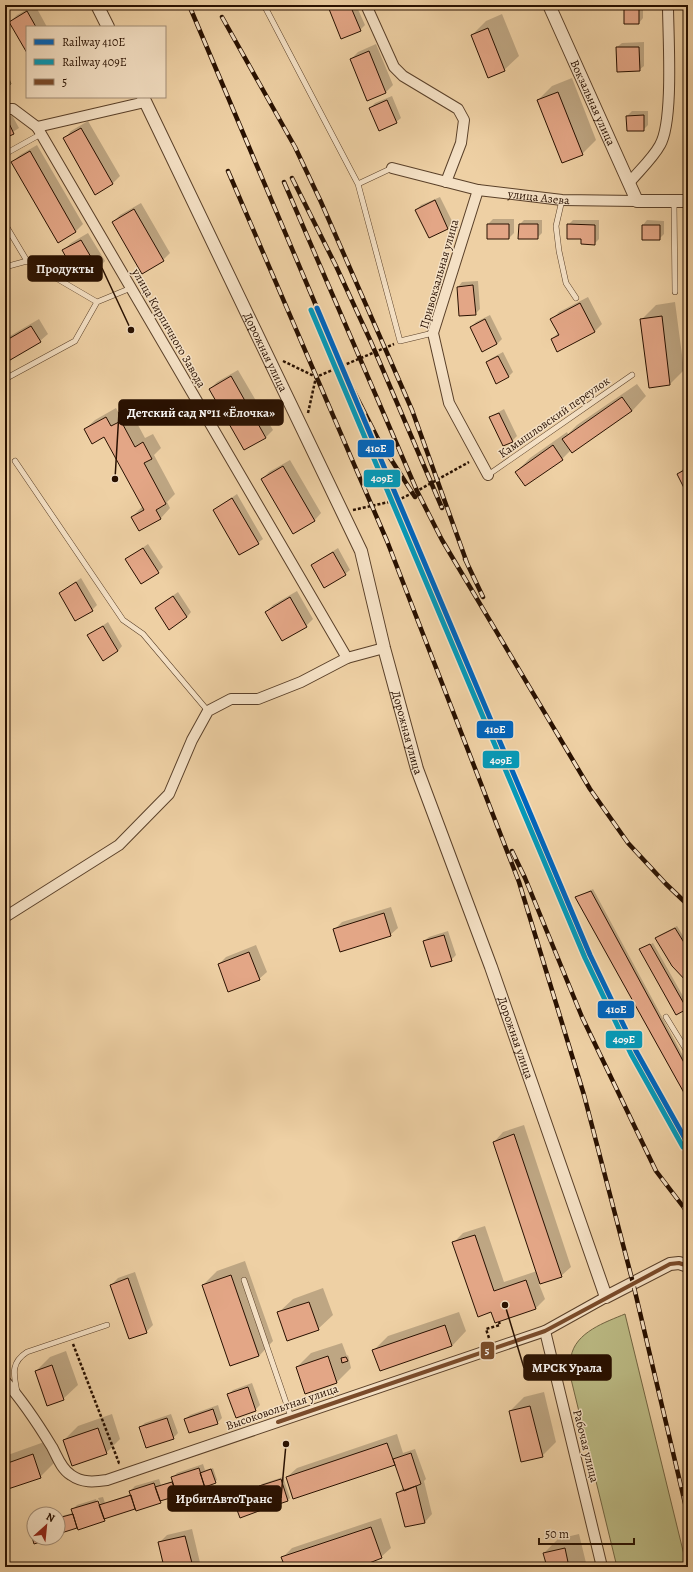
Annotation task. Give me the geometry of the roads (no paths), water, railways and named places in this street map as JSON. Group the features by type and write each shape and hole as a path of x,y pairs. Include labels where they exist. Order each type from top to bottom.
{"street":[{"path":"97,5 108,26"},
{"path":"366,5 394,67 403,76 458,109 464,120 461,143 446,182"},
{"name":"Вокзальная улица","path":"549,5 637,201"},
{"path":"629,183 660,145 665,131 668,91 668,5"},
{"path":"5,109 13,109 39,131 144,100"},
{"name":"Дорожная улица","path":"144,100 361,551 384,648 417,769 491,967 606,1297"},
{"name":"улица Кирпичного Завода","path":"39,131 347,658"},
{"name":"улица Азева","path":"392,168 478,190 562,200 688,201"},
{"name":"Привокзальная улица","path":"478,190 433,333 449,403 488,475"},
{"path":"5,917 119,845 164,800 169,794 192,740 208,711 231,699 258,699 301,682 347,658 384,648"},
{"path":"606,1297 670,1264 679,1263 688,1266"},
{"name":"Высоковольтная улица","path":"5,1381 17,1395 52,1447 61,1465 70,1475 90,1482 107,1480 545,1331 606,1297"},
{"name":"Рабочая улица","path":"545,1331 602,1567"}],"lane":[{"path":"264,5 358,184 400,341 433,333"},
{"path":"5,154 39,131"},
{"path":"358,184 392,168"},
{"path":"562,200 556,226 559,251 566,282 576,298"},
{"path":"674,201 676,292"},
{"path":"5,224 28,261 97,302"},
{"path":"5,267 28,261"},
{"path":"5,379 75,341 97,302 131,288"},
{"name":"Камышловский переулок","path":"488,475 632,375"},
{"path":"15,461 123,620 143,634 208,711"},
{"path":"666,1017 688,1053"},
{"path":"244,1280 291,1417"},
{"path":"17,1395 15,1366 19,1357 27,1352 107,1325"}],"railway":[{"path":"189,5 317,308"},
{"path":"222,17 295,147 321,202 412,410 467,563"},
{"path":"228,171 387,541 519,882 584,1095 633,1283 688,1516"},
{"path":"292,178 336,266 371,342 442,508"},
{"path":"284,182 417,491 442,540 590,789 628,843 666,884 688,905"},
{"path":"345,374 378,439 415,497"},
{"path":"465,559 483,597"},
{"path":"512,851 525,878 582,1017 656,1171 688,1213"}],"rail line":[{"name":"410E","path":"317,308 590,955 636,1051 688,1144"},
{"name":"409E","path":"311,310 585,958 631,1054 683,1147"}],"place":[{"name":"Продукты","path":"131,330"},
{"name":"Детский сад №11 «Ёлочка»","path":"115,479"},
{"name":"МРСК Урала","path":"505,1305"},
{"name":"ИрбитАвтоТранс","path":"286,1444"}]}
